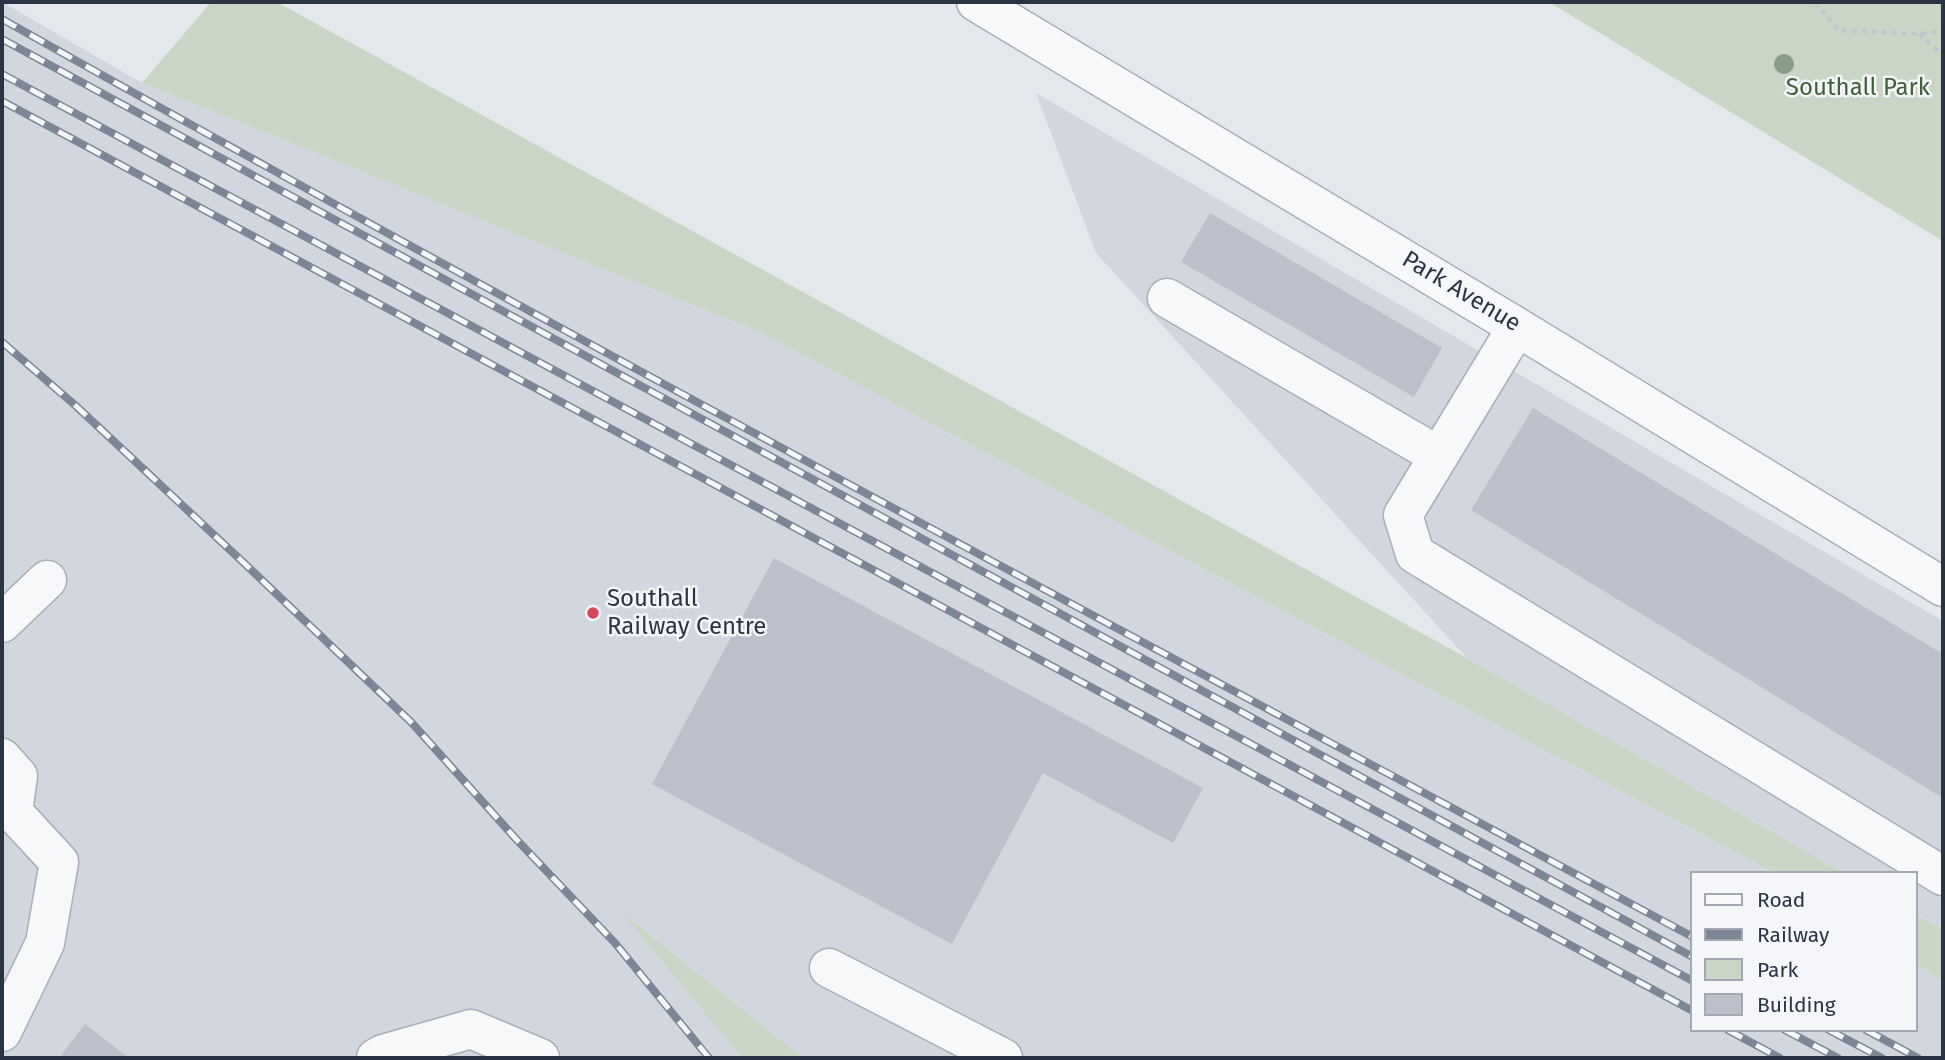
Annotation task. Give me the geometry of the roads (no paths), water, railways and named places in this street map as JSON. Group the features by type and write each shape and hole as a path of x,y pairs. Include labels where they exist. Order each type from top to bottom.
{"street":[{"name":"Park Avenue","path":"976,2 1943,587"},
{"path":"1167,298 1439,456"},
{"path":"1517,327 1403,515 1415,554 1943,876"},
{"path":"2,623 47,580"},
{"path":"2,758 18,776 13,812 59,862 45,943 2,1032"},
{"path":"829,968 1003,1058"},
{"path":"376,1058 471,1029 540,1058"}],"railway":[{"path":"2,19 633,367 1689,935"},
{"path":"2,39 1689,955"},
{"path":"2,74 1689,979"},
{"path":"2,101 1689,1009"},
{"path":"2,342 76,406 411,722 516,839 615,943 709,1058"},
{"path":"1732,1032 1780,1058"},
{"path":"1789,1032 1838,1058"},
{"path":"1833,1032 1882,1058"},
{"path":"1870,1032 1918,1058"}],"place":[{"name":"Southall Railway Centre","path":"593,613"}],"park label":[{"name":"Southall Park","path":"1858,88"}]}
